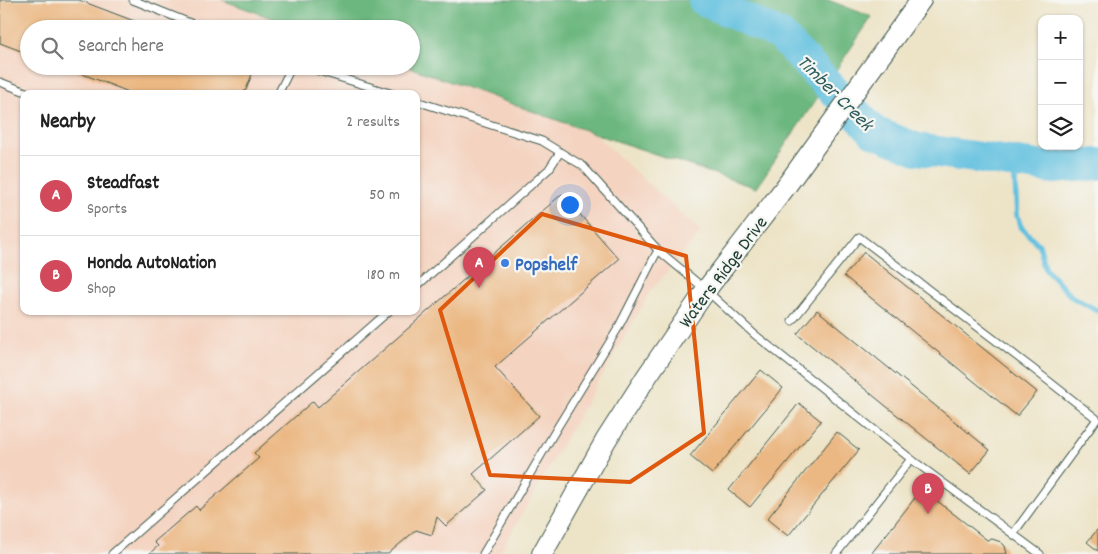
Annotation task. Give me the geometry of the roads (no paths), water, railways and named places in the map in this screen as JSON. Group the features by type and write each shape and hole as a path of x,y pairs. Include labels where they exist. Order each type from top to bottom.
{"street":[{"name":"Waters Ridge Drive","path":"542,554 606,440 647,376 706,290 784,189 921,0"}],"lane":[{"path":"133,0 183,20"},
{"path":"280,90 288,75"},
{"path":"331,75 380,90"},
{"path":"0,82 21,90"},
{"path":"420,102 542,141 583,166 658,250 706,290 754,334 911,459 1040,554"},
{"path":"420,283 549,169 560,152"},
{"path":"792,321 859,237 1098,419 1013,534"},
{"path":"483,554 617,330 658,250"},
{"path":"112,554 384,315"},
{"path":"836,554 911,459"}],"waterway":[{"name":"Timber Creek","path":"704,0 780,35 874,132 917,149 1053,168 1098,164"},
{"path":"1014,162 1017,216 1021,227 1039,245 1046,270 1072,297 1098,311"}],"place":[{"name":"Popshelf","path":"505,263"},
{"name":"Steadfast","path":"479,288"},
{"name":"Honda AutoNation","path":"928,514"}]}
